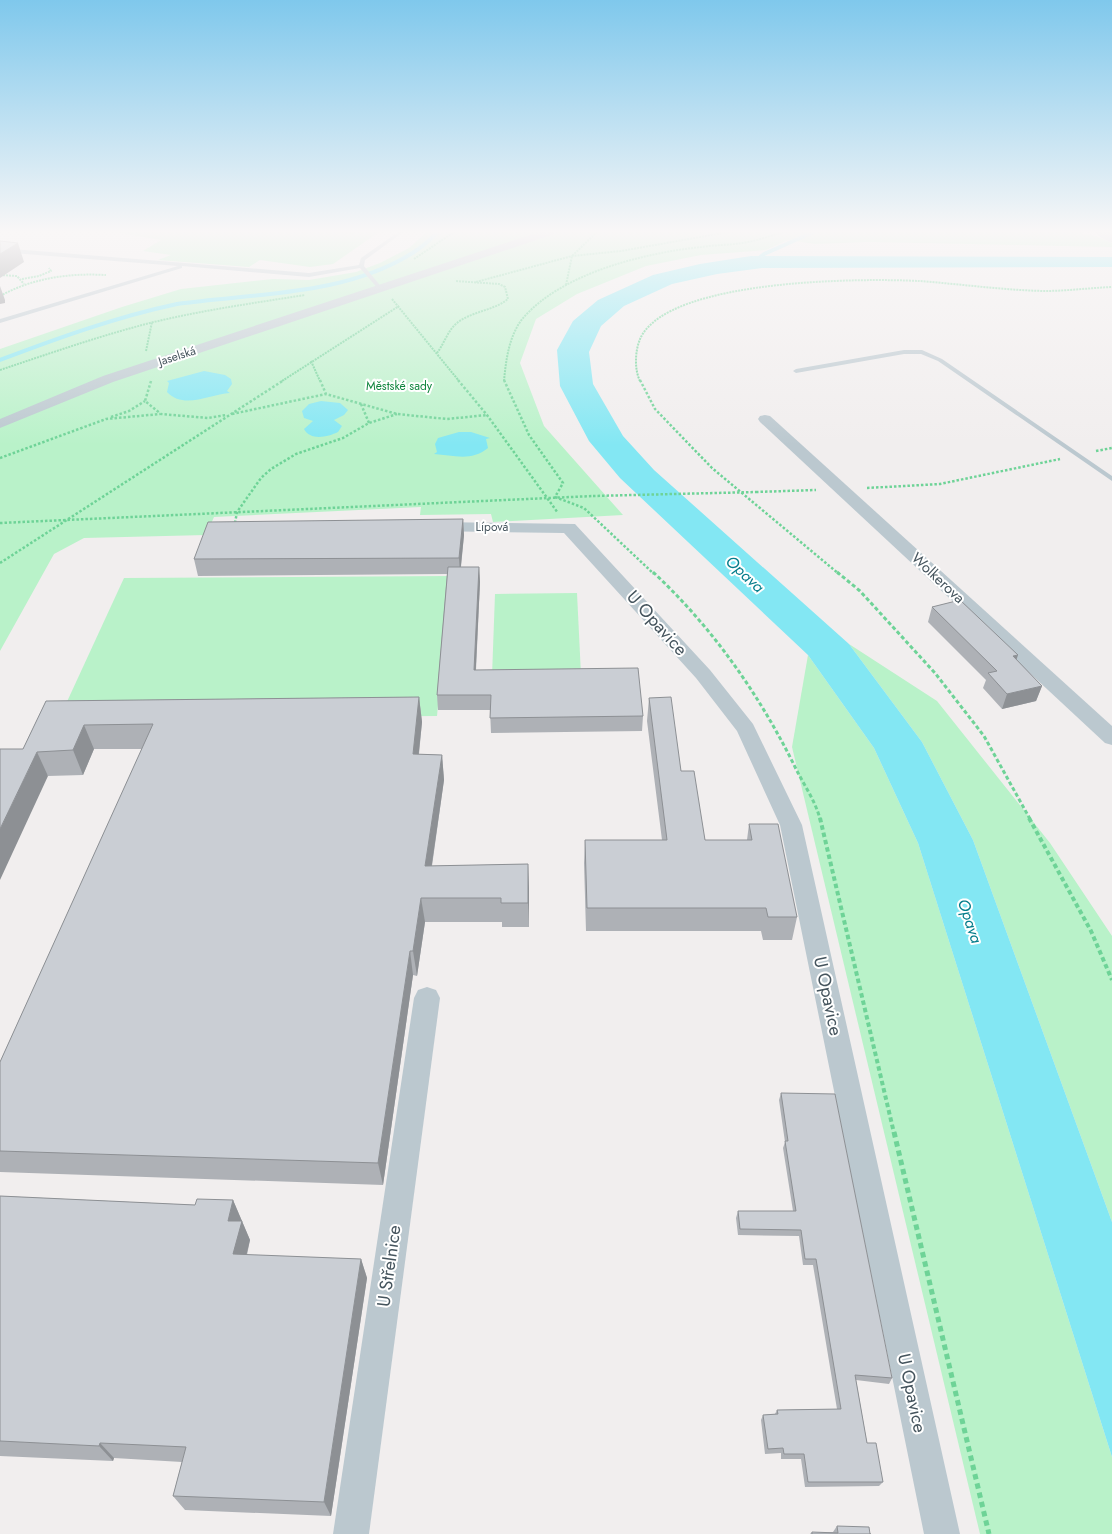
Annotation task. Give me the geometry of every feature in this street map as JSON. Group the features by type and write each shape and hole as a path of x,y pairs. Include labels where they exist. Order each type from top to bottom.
{"street":[{"name":"Jaselská","path":"0,424 108,380 328,302"},
{"name":"Wolkerova","path":"765,418 1112,738"},
{"name":"Lípová","path":"422,527 569,528"},
{"name":"U Opavice","path":"569,528 703,674 746,730 791,825 942,1534"},
{"name":"U Střelnice","path":"351,1534 427,998"}],"lane":[{"path":"0,321 67,302"},
{"path":"796,371 904,352 922,352 940,360 1112,478"}],"path":[{"path":"0,370 86,341 152,322 264,302"},
{"path":"395,302 487,415 546,497"},
{"path":"437,353 457,324 472,315 502,305 505,302"},
{"path":"542,302 524,318 509,345 504,381 529,435 563,483 555,497"},
{"path":"0,562 310,361 399,306"},
{"path":"0,458 129,411 145,400 152,373 146,358 152,322"},
{"path":"310,361 326,394"},
{"path":"106,419 161,414 208,418 326,394 397,414 446,419 487,415"},
{"path":"145,400 161,414"},
{"path":"361,404 369,423"},
{"path":"235,526 237,512 261,478 277,465 296,454 343,438 369,423 397,414"},
{"path":"0,523 546,497 756,492 940,484 1112,448"},
{"path":"824,835 988,1534"}],"green space":[{"name":"Městské sady","path":"140,302 565,302 536,319 520,363 544,426 623,515 493,522 491,514 420,515 421,507 214,517 206,535 84,538 54,554 0,651 0,349"},
{"path":"450,576 437,716 59,719 124,578"},
{"path":"577,593 581,675 492,676 495,594"},
{"path":"849,644 937,701 1050,843 1112,936 1112,1222 973,840 922,742"},
{"path":"808,655 874,748 918,843 1112,1457 1112,1534 980,1534 792,747"}],"water":[{"name":"Opava","path":"596,302 634,302 624,306 601,326 589,352 593,384 623,436 654,470 849,644 922,742 973,840 1112,1222 1112,1457 918,843 874,748 808,655 620,478 589,441 560,386 557,350 573,321"},
{"path":"204,371 225,375 231,379 232,384 227,391 230,393 197,400 181,400 167,392 169,383 167,381"},
{"path":"321,401 340,403 348,410 344,415 334,420 342,426 338,432 315,437 304,429 313,421 304,418 302,411 309,404"},
{"path":"459,432 471,432 490,438 486,439 488,448 475,455 468,456 434,454 437,452 435,444 438,438"}],"building":[{"path":"463,519 459,558 194,559 208,522"},
{"path":"448,567 479,567 474,670 638,668 643,716 490,718 491,695 437,695"},
{"path":"960,600 1018,655 1013,656 1042,686 1007,694 988,673 997,671 932,607"},
{"path":"419,697 413,754 442,755 425,866 528,864 528,903 501,903 501,898 421,898 413,951 410,951 378,1163 0,1151 0,1062 153,724 84,725 73,750 37,752 0,829 0,749 23,749 46,701"},
{"path":"671,697 681,771 694,771 705,840 752,840 749,824 778,824 797,917 768,917 766,908 587,908 585,840 667,840 649,698"},
{"path":"781,1093 835,1094 892,1378 855,1375 867,1443 876,1443 883,1482 808,1482 804,1454 784,1454 783,1448 768,1449 763,1415 778,1414 777,1410 841,1409 816,1259 805,1259 801,1230 740,1229 738,1211 796,1211 785,1141 788,1141"},
{"path":"0,1196 195,1205 197,1199 233,1200 228,1221 242,1221 233,1254 361,1259 324,1502 173,1496 186,1447 100,1443 99,1446 0,1441"},
{"path":"837,1526 869,1527 870,1534 812,1534 812,1532 838,1533"}],"waterway":[{"path":"0,360 132,315 195,302"}]}
